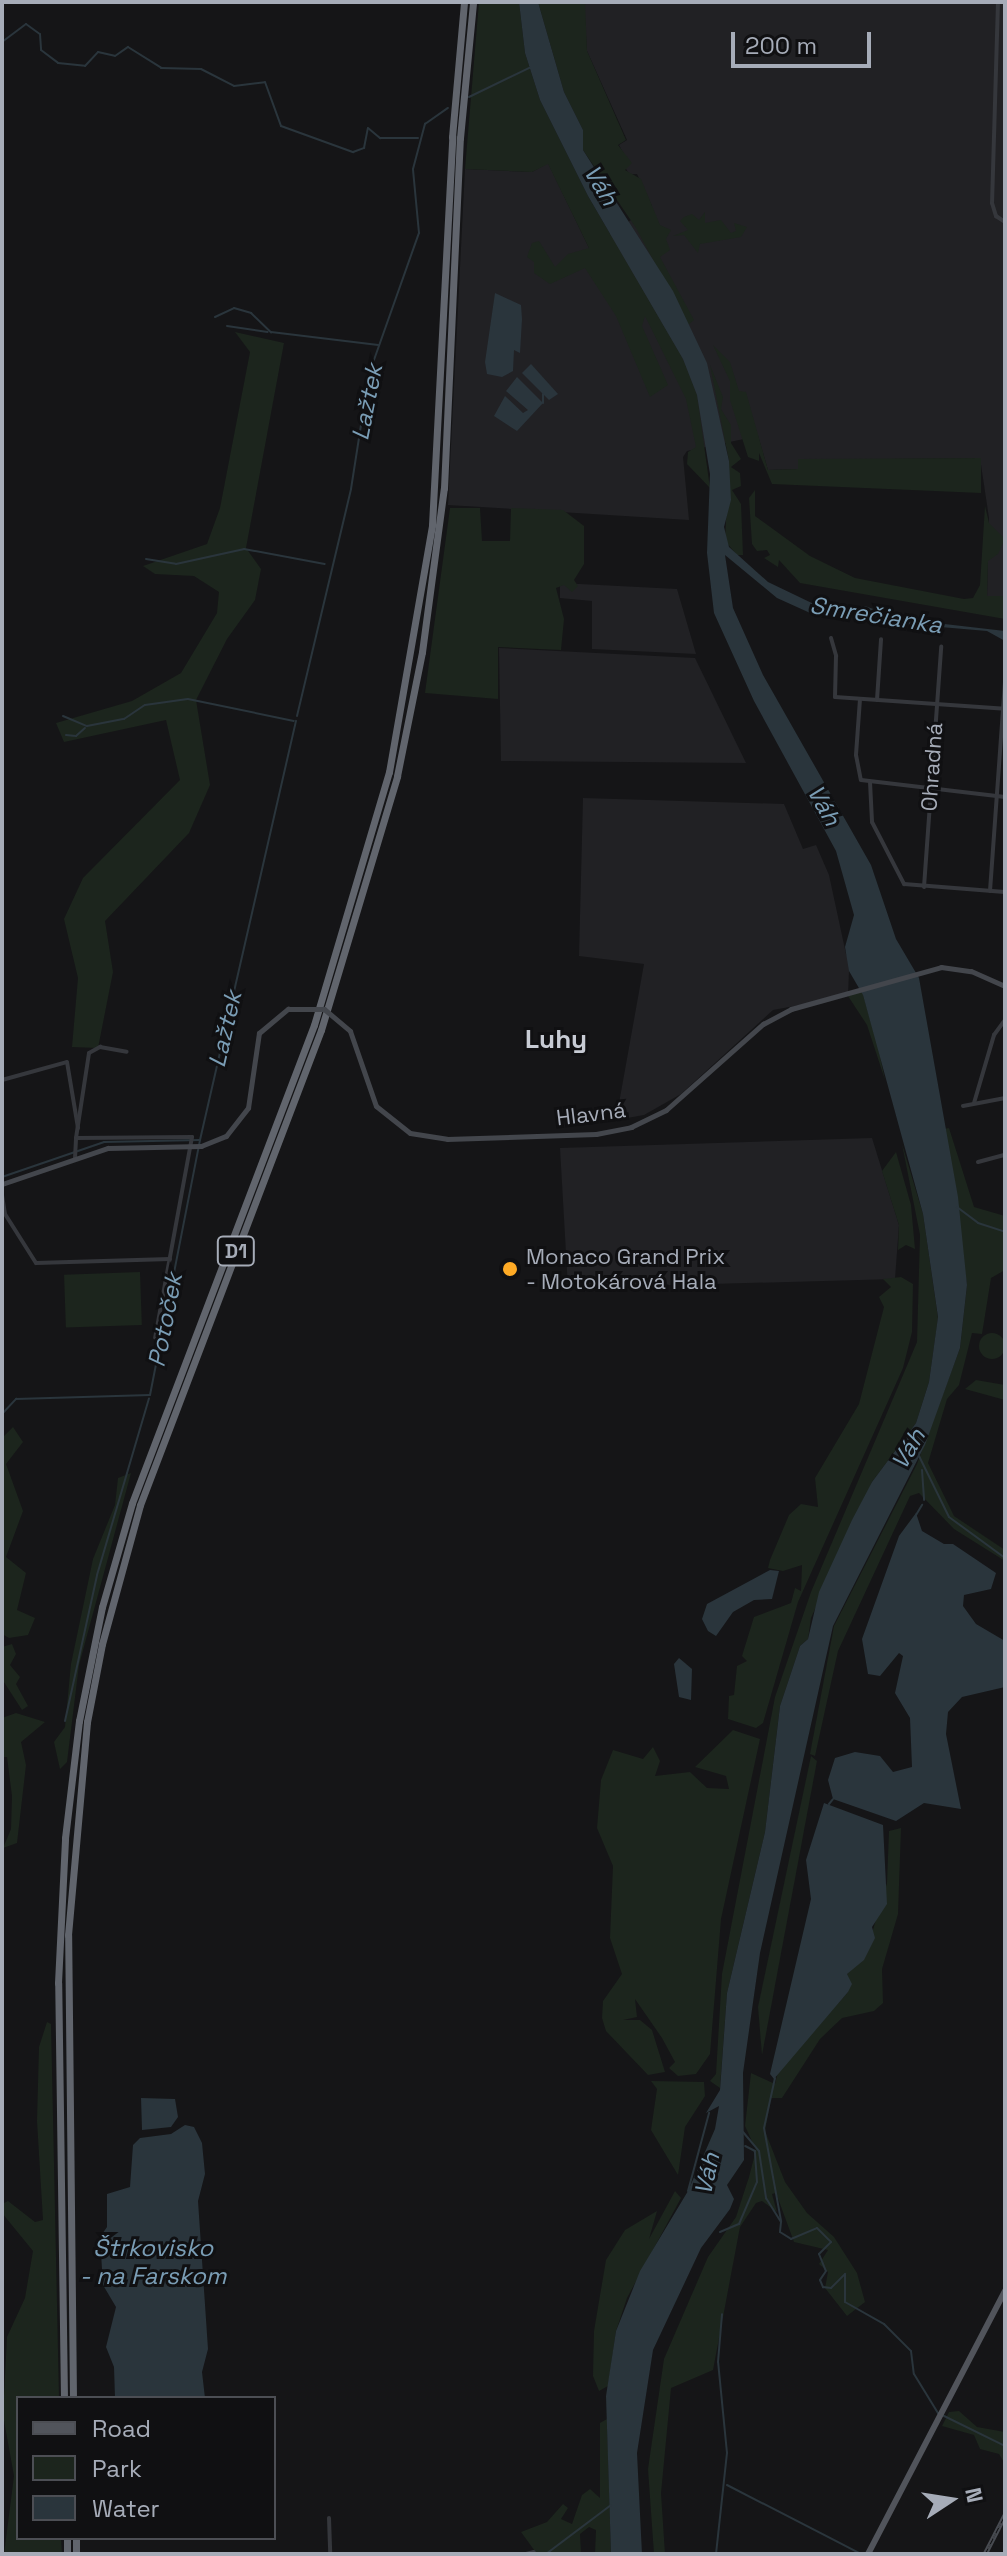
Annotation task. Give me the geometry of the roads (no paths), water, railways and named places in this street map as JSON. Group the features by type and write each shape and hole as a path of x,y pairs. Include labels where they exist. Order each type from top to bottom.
{"highway":[{"name":"D1","path":"73,2396 67,1947 87,1722 105,1632 140,1505 316,1045 365,897 397,776 425,638 444,488 458,111 454,97 464,2"},
{"name":"D1","path":"64,2396 58,1971 65,1838 79,1721 102,1607 132,1503 310,1036 357,894 389,772 432,525 458,111 464,92 473,2"}],"main road":[{"path":"868,2554 1005,2291"}],"street":[{"path":"998,2 992,203 996,216 1005,222"},
{"path":"831,638 836,656 835,697 1004,709"},
{"path":"877,700 881,639"},
{"name":"Ohradná","path":"924,887 941,647"},
{"path":"990,891 1005,680"},
{"path":"860,699 857,773 870,782 1005,797"},
{"path":"870,782 870,814 879,841 904,884 1005,892"},
{"name":"Hlavná","path":"194,1144 226,1136 240,1124 250,1098 259,1033 288,1009 324,1009 350,1031 376,1106 410,1133 447,1139 596,1134 635,1126 666,1110 774,1017 921,971 960,968 1005,986"},
{"path":"974,1103 994,1035 1005,1020"},
{"path":"74,1154 93,1047 127,1052"},
{"path":"2,1080 26,1076 67,1062 78,1128"},
{"path":"963,1106 1005,1098"},
{"path":"76,1138 194,1144"},
{"path":"2,1184 74,1154 108,1148 194,1144"},
{"path":"155,1338 194,1144"},
{"path":"978,1162 1005,1155"},
{"path":"2,1195 5,1214 33,1261 41,1264 170,1259"},
{"path":"329,2518 330,2554"},
{"path":"526,2554 534,2552"}],"water":[{"path":"519,2 538,2 564,92 583,130 583,150 673,291 707,363 729,461 731,500 724,527 729,547 768,582 818,606 839,610 865,606 901,619 1005,631 1005,641 987,631 894,623 862,610 819,617 777,598 725,555 733,608 763,675 871,865 896,939 919,978 958,1197 967,1285 960,1348 925,1445 833,1626 760,1953 743,2073 744,2160 727,2185 734,2199 730,2209 701,2248 653,2350 637,2453 642,2554 611,2554 606,2396 616,2331 640,2271 688,2191 715,2129 719,2106 706,2113 720,2090 727,1993 765,1832 780,1706 800,1646 808,1639 819,1592 852,1520 872,1482 916,1423 929,1382 938,1317 923,1214 863,995 849,971 845,947 854,915 836,851 754,701 714,613 707,553 710,474 697,395 683,359 588,196 540,100 525,53"},
{"path":"495,293 521,305 520,353 514,350 513,371 502,377 487,374 485,362"},
{"path":"531,364 558,394 549,400 522,373"},
{"path":"517,377 543,403 517,431 494,416 505,396 523,413 528,410 506,391"},
{"path":"916,1513 922,1531 944,1544 953,1544 996,1573 991,1589 964,1595 963,1606 976,1624 1005,1641 1005,1687 962,1697 948,1712 946,1734 961,1809 924,1803 896,1821 833,1799 828,1780 835,1758 855,1752 880,1756 893,1772 912,1767 910,1718 895,1693 903,1656 899,1653 880,1676 868,1674 862,1639 899,1536"},
{"path":"770,1570 779,1571 772,1599 754,1600 733,1612 716,1636 708,1631 702,1619 707,1604"},
{"path":"679,1658 692,1669 691,1700 679,1697 674,1664"},
{"path":"824,1803 883,1825 887,1904 872,1927 875,1938 864,1960 847,1974 852,1984 848,1992 774,2079 770,2074 811,1899 806,1860"},
{"path":"141,2098 175,2099 178,2117 171,2127 142,2130"},
{"name":"Štrkovisko - na Farskom","path":"185,2125 194,2127 202,2143 205,2174 198,2201 208,2349 202,2372 205,2396 115,2396 114,2367 106,2347 116,2307 103,2285 100,2237 107,2227 107,2194 130,2187 133,2145 140,2138 171,2134"}],"waterway":[{"path":"2,42 26,24 40,34 41,50 58,63 85,66 98,52 115,56 128,47 161,68 201,69 234,86 265,82 281,126 353,152 364,148 368,128 380,138 418,138"},
{"path":"469,97 529,68"},
{"name":"Lažtek","path":"297,716 351,489 369,374 419,233 413,169 425,124 448,108"},
{"path":"215,317 234,308 251,313 271,332 378,345"},
{"path":"227,326 268,332"},
{"path":"543,394 543,403"},
{"path":"146,559 176,564 244,549 325,564"},
{"path":"63,716 87,726 124,719 145,705 188,699 294,721"},
{"name":"Lažtek","path":"2,1177 104,1142 200,1140 296,721"},
{"path":"66,735 76,736 85,728"},
{"name":"Potoček","path":"2,1414 16,1399 150,1395 200,1140"},
{"path":"957,1207 978,1223 1005,1232"},
{"path":"65,1721 97,1575 149,1398"},
{"name":"Váh","path":"919,1456 949,1517 1005,1558"},
{"name":"Váh","path":"922,1470 924,1500"},
{"path":"916,1515 922,1505"},
{"path":"829,1804 833,1799"},
{"path":"775,2078 764,2128 781,2221"},
{"name":"Váh","path":"688,2191 709,2113"},
{"path":"743,2132 759,2151 766,2198 781,2222 780,2232 791,2239 817,2228 831,2242 819,2254 826,2271 820,2280 823,2287 831,2288 845,2274 845,2302 884,2324 911,2351 914,2374 938,2413 1005,2446"},
{"path":"720,2232 739,2224 757,2182 755,2151 745,2146"},
{"path":"716,2554 727,2453 718,2362 722,2314"},
{"path":"727,2485 861,2554"},
{"path":"546,2554 611,2505"}],"railway":[{"path":"985,2554 1005,2515"}],"place":[{"name":"Monaco Grand Prix - Motokárová Hala","path":"510,1269"}],"district":[{"name":"Luhy","path":"556,1040"}],"water label":[{"name":"Smrečianka","path":"876,615"}]}
